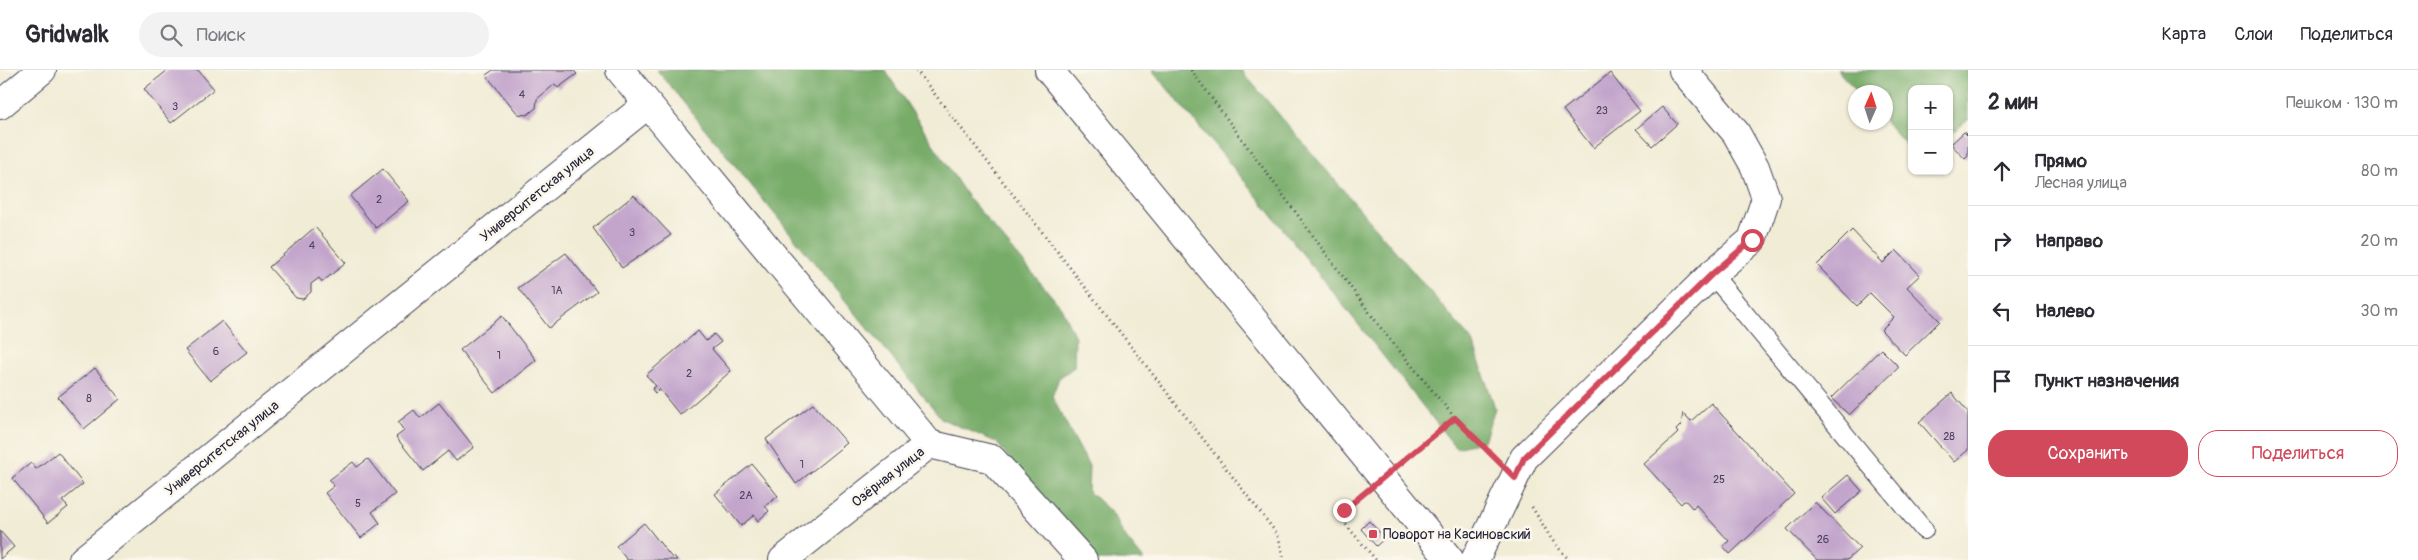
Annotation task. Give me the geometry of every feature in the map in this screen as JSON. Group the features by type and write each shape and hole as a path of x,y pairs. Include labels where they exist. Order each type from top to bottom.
{"street":[{"path":"0,105 42,70"},
{"path":"620,70 929,444"},
{"path":"1049,70 1450,560"},
{"path":"1475,560 1519,468 1712,274 1752,240 1766,198 1755,167 1736,133 1683,70"},
{"name":"Университетская улица","path":"83,560 648,104"},
{"name":"Озёрная улица","path":"783,560 929,444 992,459 1083,560"}],"lane":[{"path":"1712,274 1924,530"}],"path":[{"path":"916,70 1274,530 1279,538 1284,560"},
{"path":"1191,70 1380,327 1455,418 1519,468 1552,540 1569,560"},
{"path":"1376,560 1342,520 1344,510 1455,418"}],"green space":[{"path":"657,70 885,70 967,196 1061,307 1075,337 1074,367 1059,378 1052,397 1089,466 1088,491 1112,513 1126,538 1144,560 1092,560 996,442 942,419"},
{"path":"1152,70 1241,70 1473,342 1495,408 1484,441 1456,448 1256,195"},
{"path":"1837,70 1968,70 1968,120 1953,132 1953,85 1908,85 1908,147 1892,130 1893,85 1851,85"}],"building":[{"path":"168,70 198,70 214,89 171,123 144,89"},
{"path":"493,70 573,70 577,74 558,88 555,84 537,99 536,108 527,115 518,114 486,75"},
{"path":"1610,73 1640,111 1593,148 1563,110"},
{"path":"1662,107 1677,124 1652,146 1636,129"},
{"path":"1964,132 1968,136 1968,156 1965,159 1953,146 1953,142"},
{"path":"383,169 409,201 376,228 350,196"},
{"path":"634,195 671,235 622,268 593,228"},
{"path":"315,227 346,263 322,282 319,278 311,284 311,292 303,299 296,298 269,267"},
{"path":"1852,230 1883,263 1896,250 1920,275 1907,287 1940,321 1905,355 1881,330 1894,317 1870,293 1857,306 1817,265"},
{"path":"566,253 597,292 549,328 518,288"},
{"path":"502,316 536,360 495,393 460,350"},
{"path":"222,321 247,352 210,381 185,350"},
{"path":"698,331 706,341 714,334 721,342 712,349 731,371 680,415 659,389 655,393 652,389 656,386 646,375"},
{"path":"1881,349 1899,367 1849,415 1831,398"},
{"path":"95,368 120,399 84,429 58,397"},
{"path":"1952,393 1968,412 1968,450 1954,462 1919,422"},
{"path":"439,403 474,447 456,461 448,451 423,471 396,437 404,431 398,422 414,410 420,418"},
{"path":"1711,403 1794,494 1730,554 1723,546 1729,541 1696,505 1693,509 1685,500 1681,504 1644,464 1678,433 1676,430 1681,425 1683,413 1691,421"},
{"path":"813,404 847,443 796,484 766,439"},
{"path":"58,452 83,484 62,501 68,507 48,523 12,478 31,463 36,469"},
{"path":"368,459 395,494 372,512 380,523 361,538 325,493 334,486 329,480 353,462 357,467"},
{"path":"752,464 778,496 765,506 769,511 758,521 754,515 741,526 715,494"},
{"path":"1848,475 1862,491 1835,514 1821,498"},
{"path":"1815,502 1860,548 1847,560 1817,560 1787,529"},
{"path":"1369,521 1385,538 1376,546 1361,529"},
{"path":"644,523 672,558 674,556 677,560 627,560 616,546"},
{"path":"0,531 14,547 0,559"}],"place":[{"name":"Поворот на Касиновский","path":"1373,534"}],"route":[{"path":"1344,510 1455,418 1515,478 1524,458 1712,274 1752,240"}]}
